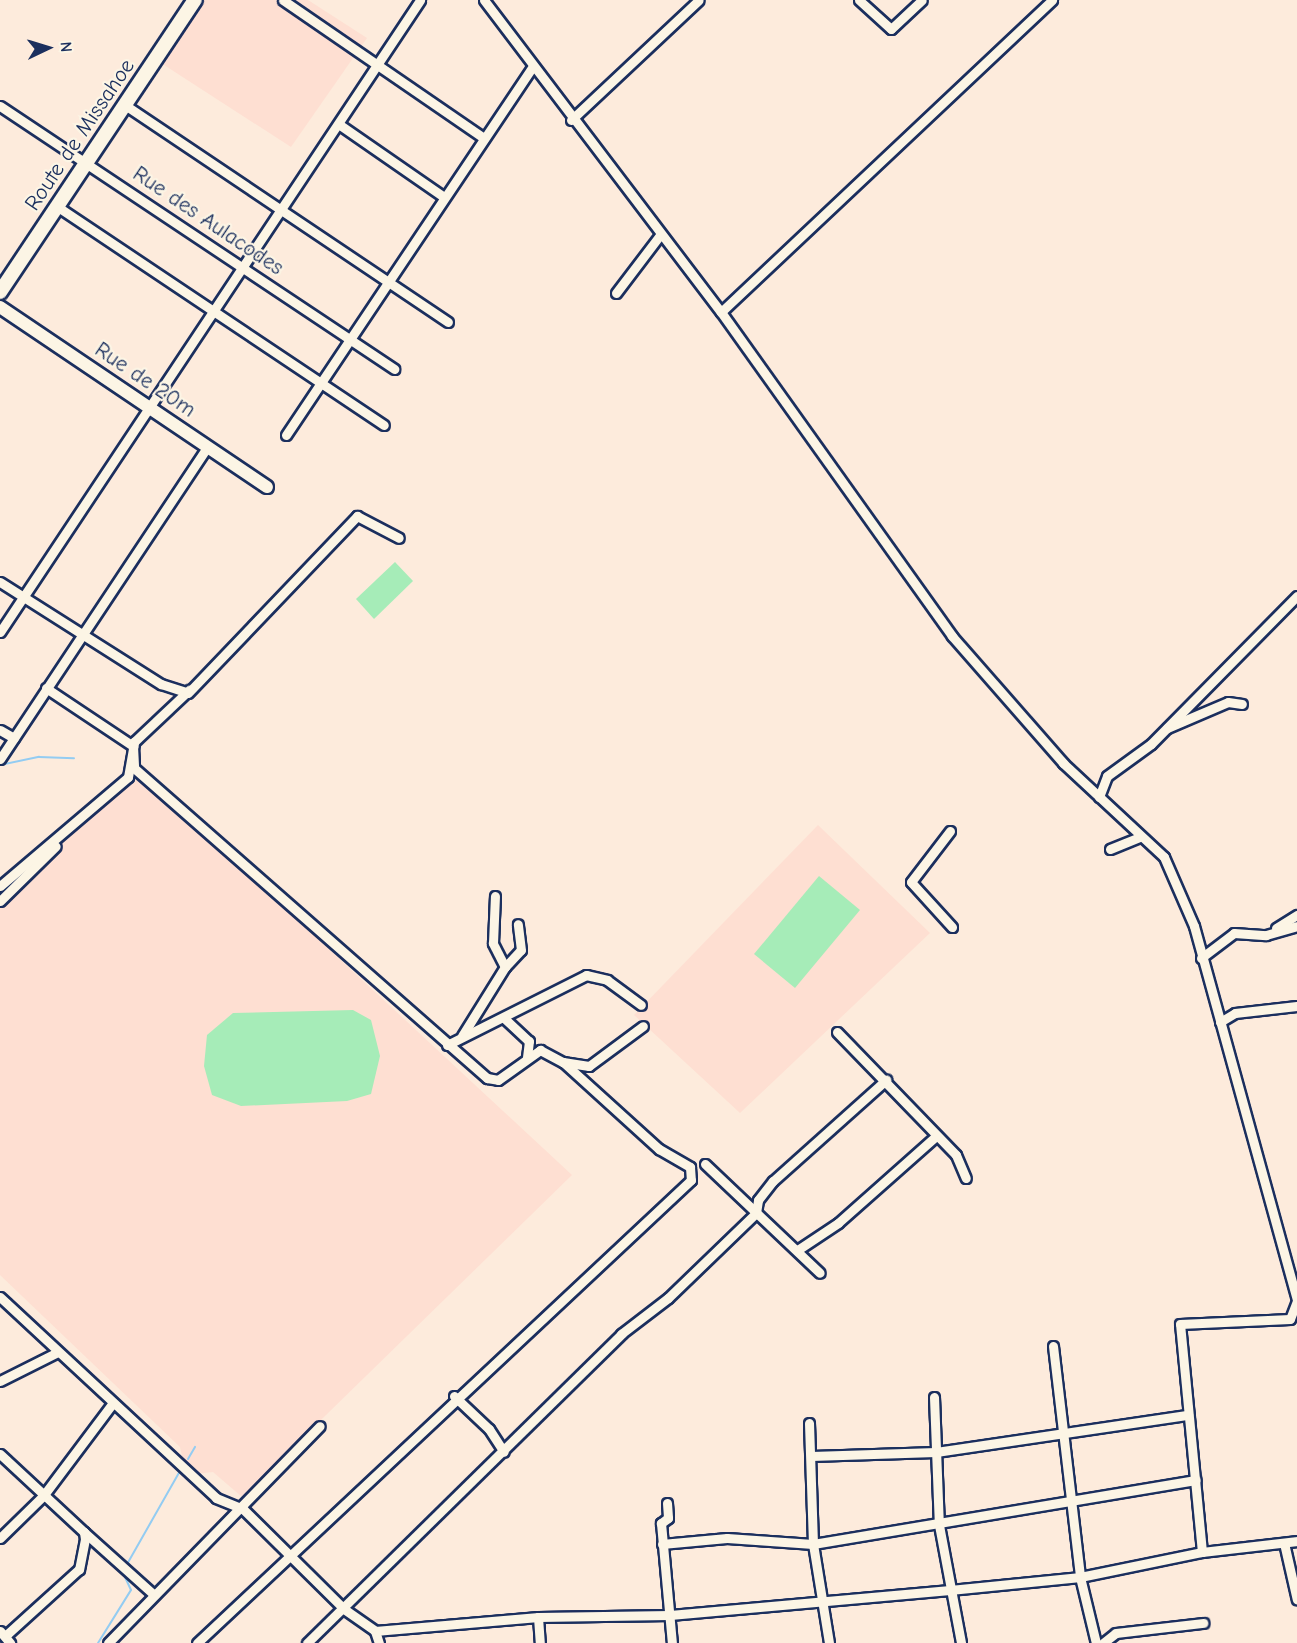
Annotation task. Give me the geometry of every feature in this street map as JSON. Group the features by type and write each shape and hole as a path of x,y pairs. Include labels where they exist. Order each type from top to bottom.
{"main road":[{"name":"Route de Missahoe","path":"0,292 195,0"}],"street":[{"path":"283,0 484,138"},
{"path":"0,632 340,125 420,0"},
{"path":"483,0 571,120 721,312 952,636 1017,713 1139,837 1164,857 1202,958 1297,1300 1290,1319 1180,1324 1202,1552"},
{"path":"571,120 699,0"},
{"path":"859,0 891,29 922,0"},
{"path":"721,312 1052,0"},
{"path":"286,435 532,68"},
{"path":"125,105 448,322"},
{"name":"Rue des Aulacodes","path":"0,106 394,369"},
{"path":"340,125 444,197"},
{"path":"58,207 384,425"},
{"path":"616,293 660,235"},
{"name":"Rue de 20m","path":"0,307 267,488"},
{"path":"0,759 207,447"},
{"path":"0,582 161,684 188,693 357,516 399,538"},
{"path":"0,886 128,777 134,742 295,589"},
{"path":"1099,797 1107,776 1162,731 1297,596"},
{"path":"46,688 133,746 134,768 447,1045 493,1081 540,1050 563,1062 659,1149 690,1167 691,1180 454,1396 197,1643"},
{"path":"1162,731 1228,702 1242,704"},
{"path":"0,730 14,738"},
{"path":"0,902 134,768"},
{"path":"950,831 911,882 952,927"},
{"path":"1110,849 1139,837"},
{"path":"495,896 493,942 505,967"},
{"path":"1266,935 1297,915"},
{"path":"462,1036 505,967 521,950 518,924"},
{"path":"1202,958 1234,933 1266,935 1297,926"},
{"path":"447,1045 585,975 607,980 641,1005"},
{"path":"1220,1022 1235,1013 1297,1006"},
{"path":"504,1018 528,1041 526,1058"},
{"path":"563,1062 589,1066 643,1026"},
{"path":"837,1032 886,1080 956,1155 966,1178"},
{"path":"307,1643 504,1452 621,1334 668,1298 756,1214 758,1200 773,1181 886,1080"},
{"path":"798,1249 838,1223 936,1136"},
{"path":"705,1164 756,1214 798,1249 820,1273"},
{"path":"0,1297 56,1353 216,1498 243,1509 344,1609 375,1631 379,1643"},
{"path":"1053,1346 1080,1577 1096,1643"},
{"path":"0,1382 56,1353"},
{"path":"454,1396 489,1429 504,1452"},
{"path":"934,1397 939,1525 961,1643"},
{"path":"0,1538 43,1496 112,1404"},
{"path":"811,1456 936,1452 1188,1415"},
{"path":"808,1423 813,1544 829,1643"},
{"path":"108,1643 152,1593 243,1509 320,1426"},
{"path":"0,1454 43,1496 152,1593"},
{"path":"662,1544 727,1538 813,1544 939,1525 1196,1480"},
{"path":"667,1503 662,1544 672,1643"},
{"path":"5,1637 79,1569 84,1532"},
{"path":"375,1631 538,1617 670,1615 950,1590 1080,1577 1202,1552 1297,1541"},
{"path":"1284,1543 1297,1600"},
{"path":"538,1617 540,1643"},
{"path":"1103,1643 1116,1633 1203,1623"}],"shaded area":[{"path":"202,0 308,0 367,38 291,147 161,63"},
{"path":"134,768 572,1175 242,1497 213,1472 195,1474 184,1465 180,1447 0,1275 0,895"},
{"path":"818,825 930,933 740,1113 634,1015"}],"green space":[{"path":"395,562 413,581 374,619 356,599"},
{"path":"819,876 860,910 795,988 754,954"},
{"path":"353,1010 371,1020 380,1056 371,1094 347,1101 241,1106 212,1095 204,1066 207,1035 233,1013"}],"waterway":[{"path":"0,765 39,757 74,758"},
{"path":"188,1459 195,1447"},
{"path":"126,1566 180,1471"},
{"path":"98,1643 131,1590 123,1573"}]}
